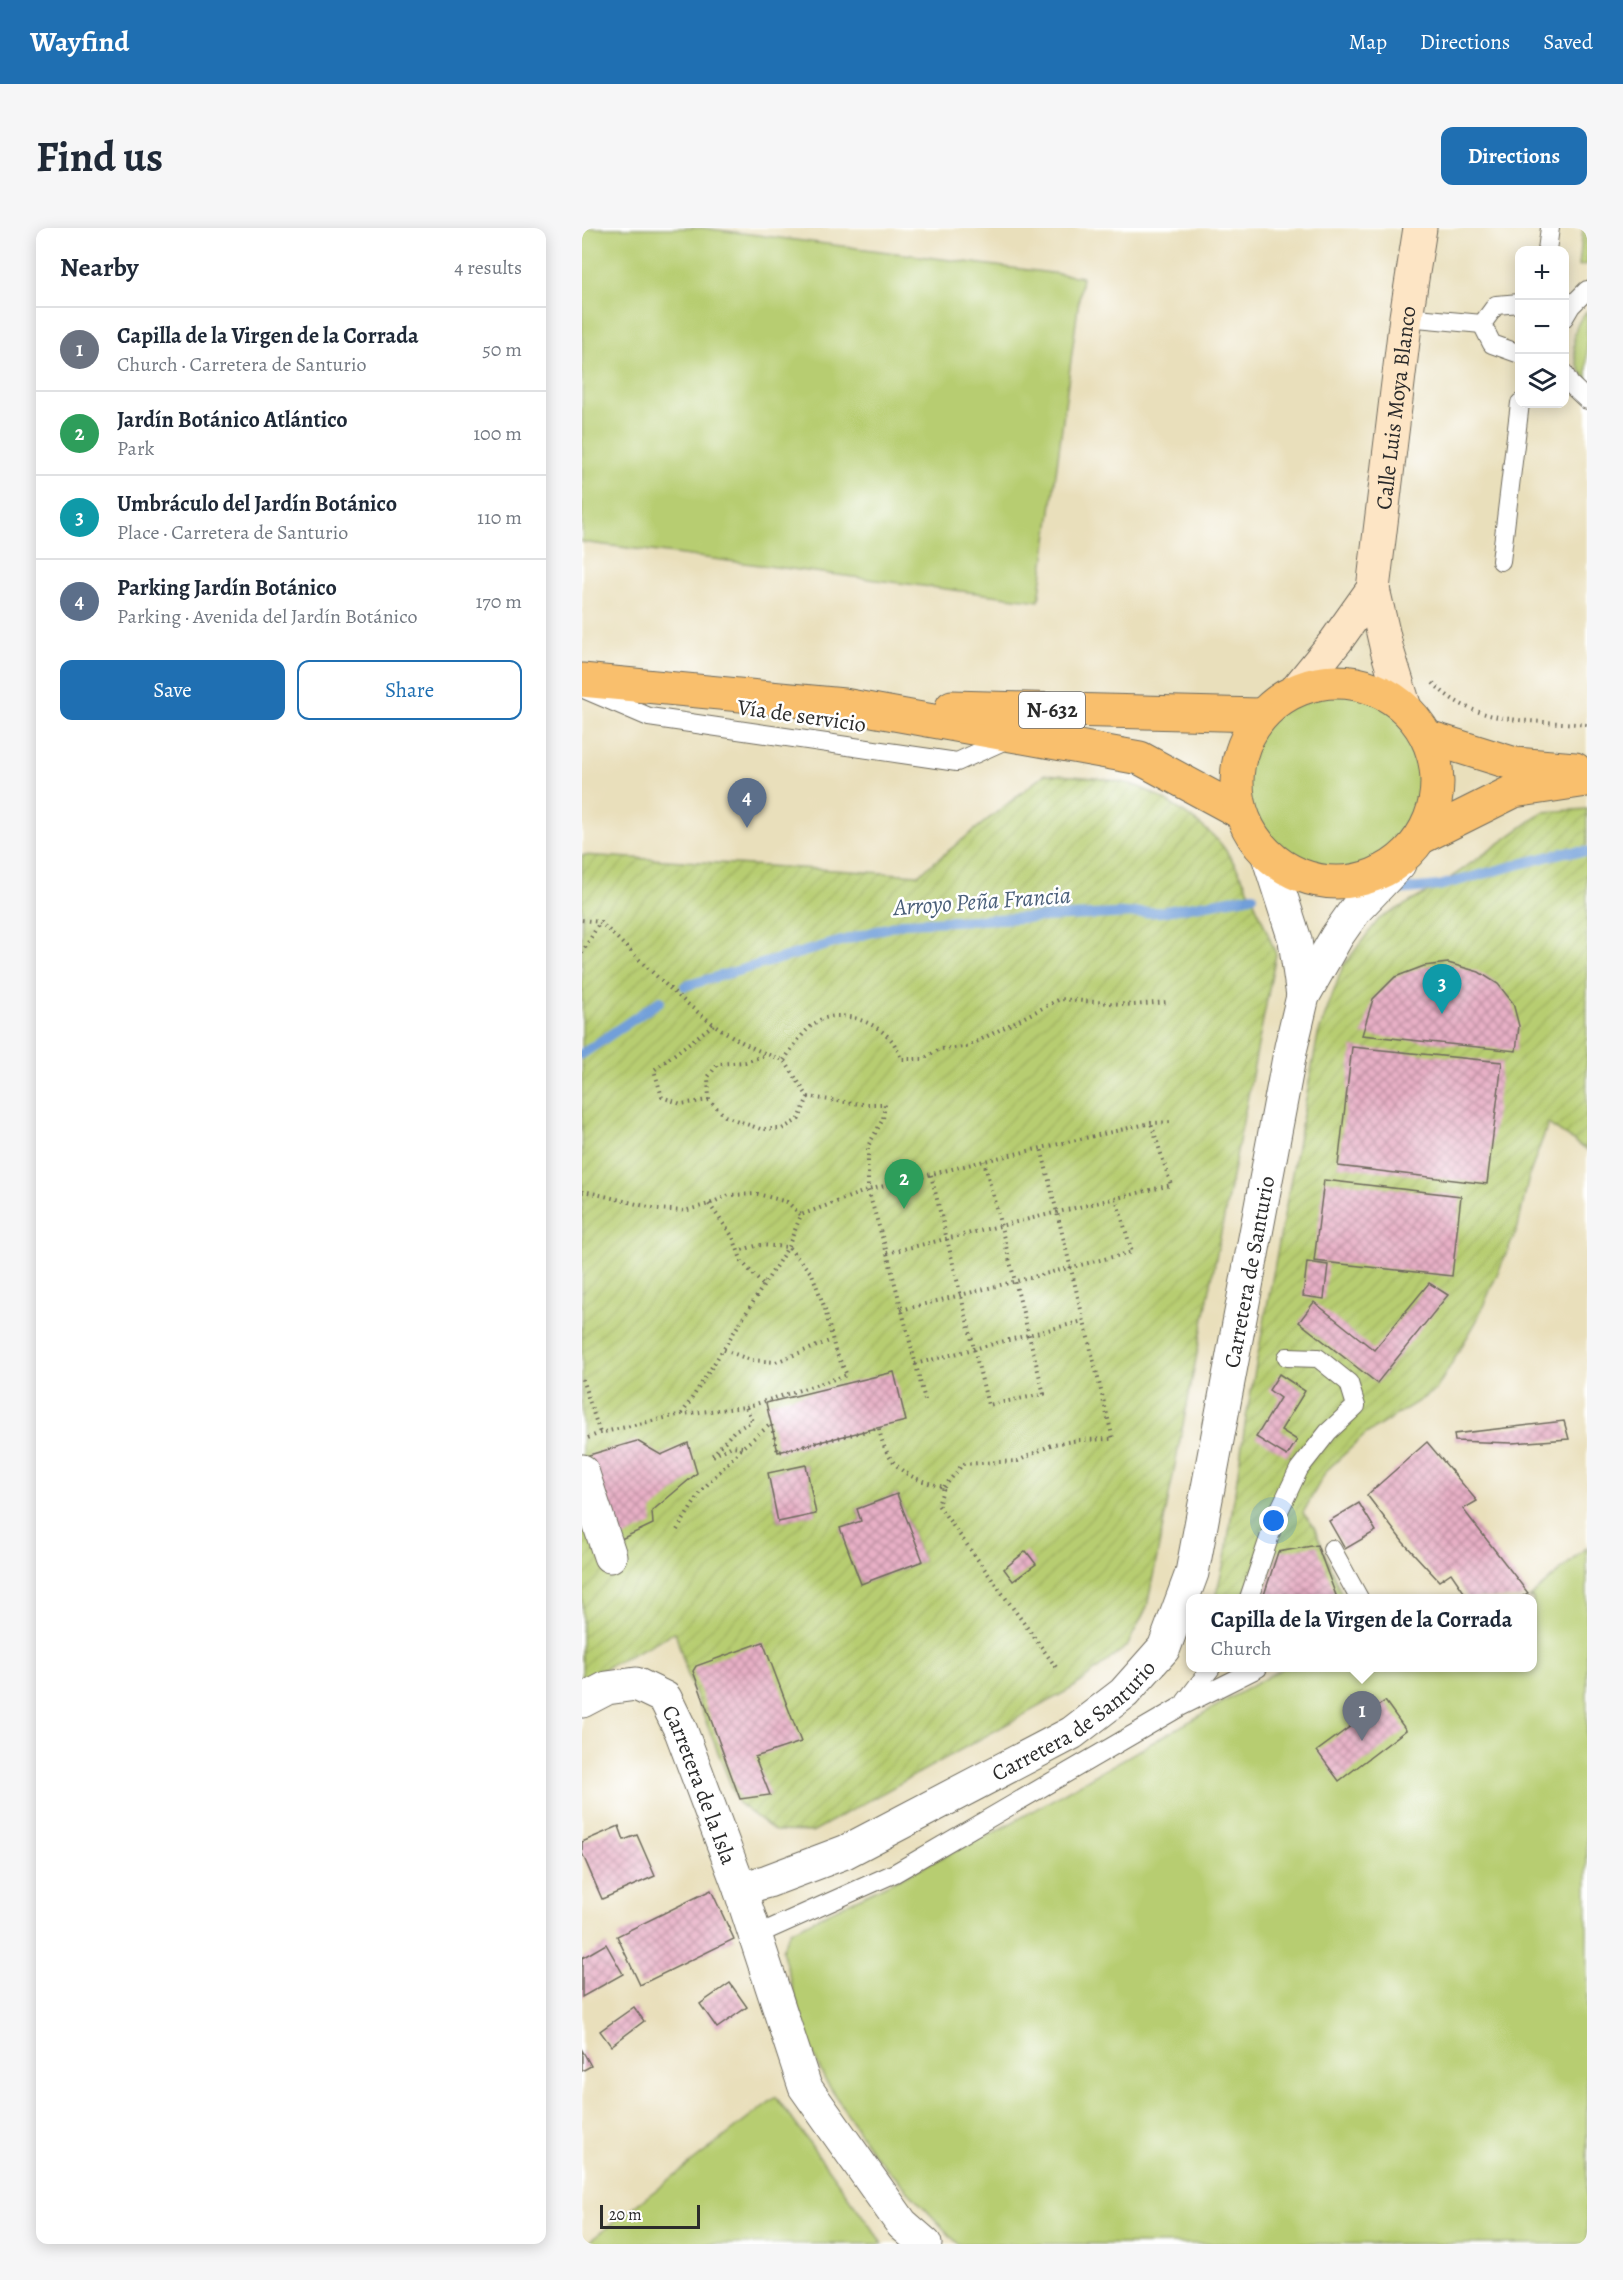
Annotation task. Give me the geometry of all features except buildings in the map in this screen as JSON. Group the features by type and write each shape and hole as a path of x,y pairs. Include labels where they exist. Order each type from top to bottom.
{"highway":[{"name":"N-632","path":"582,680 844,705 1259,715"},
{"path":"1238,811 1240,758 1259,715 1275,700 1298,688 1324,681 1352,682 1380,692 1405,708 1428,737 1438,770 1437,804 1424,836"},
{"name":"N-632","path":"844,705 1140,758 1238,811 1268,856 1296,874 1328,883 1365,880 1399,864 1424,836 1514,791 1587,780"},
{"path":"1428,737 1515,764 1587,771"}],"street":[{"name":"Calle Luis Moya Blanco","path":"1405,708 1387,650 1373,589 1406,316 1420,228"},
{"name":"Calle Luis Moya Blanco","path":"1298,688 1336,641 1373,589"},
{"name":"Carretera de Santurio","path":"1268,856 1295,940 1303,996"},
{"name":"Carretera de Santurio","path":"740,1889 845,1852 1072,1733 1124,1693 1164,1648 1192,1573 1289,1059 1303,996 1336,936 1356,909 1399,864"},
{"path":"582,1471 610,1556"},
{"name":"Carretera de la Isla","path":"582,1701 607,1688 636,1684 665,1698 681,1731 740,1889"},
{"path":"740,1889 805,2087 902,2224 925,2244"}],"lane":[{"path":"1548,246 1550,228"},
{"path":"1569,295 1586,291"},
{"path":"1569,309 1586,291"},
{"path":"1482,324 1496,305 1515,303"},
{"path":"1406,316 1482,324"},
{"path":"1482,324 1492,345 1515,352"},
{"path":"1569,382 1587,400"},
{"path":"1501,561 1519,408"},
{"name":"Vía de servicio","path":"582,688 649,717 957,762 1016,736"},
{"path":"1251,1594 1276,1517 1299,1469 1328,1432 1356,1406 1349,1383 1318,1358 1287,1358"},
{"path":"1332,1549 1356,1594"},
{"path":"1180,1707 1208,1672"},
{"path":"754,1936 895,1873 1180,1707 1249,1672"}],"path":[{"path":"1428,678 1448,698 1485,716 1587,725"},
{"path":"582,920 600,922 714,1024 766,1055 784,1060 808,1096 860,1104 885,1104 883,1119 868,1146 868,1190 887,1253 926,1404"},
{"path":"582,953 600,922"},
{"path":"784,1060 801,1037 821,1019 843,1016 877,1026 893,1042 901,1059 923,1059 940,1049 966,1047 1060,999 1133,1005 1167,1002"},
{"path":"709,1100 681,1104 662,1097 654,1070 714,1024"},
{"path":"766,1055 745,1062 718,1064 708,1077 709,1100 725,1116 760,1129 782,1129 799,1119 808,1096"},
{"path":"682,1414 788,1247 801,1215 868,1190 1151,1123 1172,1122"},
{"path":"887,1253 1172,1185 1151,1123"},
{"path":"1041,1149 1113,1439 1053,1444 1018,1461 963,1464 944,1486 939,1505 1058,1670"},
{"path":"931,1175 988,1406 1044,1394 984,1161"},
{"path":"582,1192 588,1191 628,1200 657,1209 684,1210 709,1204 729,1195 758,1194 787,1202 801,1215"},
{"path":"902,1310 1132,1252 1116,1199"},
{"path":"709,1204 733,1237 742,1262 764,1286"},
{"path":"582,1441 600,1433 682,1414 746,1407 847,1375 832,1340 825,1309 812,1274 788,1247 759,1245 738,1251"},
{"path":"915,1364 1084,1321"},
{"path":"724,1350 751,1360 776,1362 832,1340"},
{"path":"582,1380 600,1433"},
{"path":"742,1447 732,1446 711,1457 734,1431 752,1421 746,1407"},
{"path":"677,1530 704,1489 742,1447 771,1425 778,1452 879,1428 882,1443 893,1464 918,1481 944,1486"}],"green space":[{"path":"582,228 703,228 1082,277 1039,601 582,542"},
{"path":"1583,228 1587,228 1587,264 1579,266"},
{"path":"1587,311 1587,380 1575,355 1574,336"},
{"path":"1327,682 1347,682 1384,693 1401,704 1415,718 1430,744 1437,772 1433,811 1426,829 1415,846 1401,860 1384,871 1366,878 1347,882 1327,882 1290,871 1273,860 1259,846 1248,829 1241,811 1237,792 1237,772 1248,735 1259,718 1273,704 1290,693 1308,686"},
{"path":"1045,774 1118,781 1139,787 1160,798 1185,813 1217,840 1247,886 1276,954 1147,1607 1127,1646 1074,1687 812,1832 775,1831 738,1803 689,1679 675,1632 582,1680 582,855 918,875","holes":["806,1465 816,1513 778,1522 768,1473","897,1494 923,1561 861,1584 841,1529 861,1521 857,1509"]},
{"path":"1587,809 1587,1150 1548,1124 1529,1176 1518,1227 1476,1322 1436,1390 1366,1434 1326,1471 1303,1513 1314,1527 1341,1594 1216,1594 1225,1559 1246,1418 1318,1035 1343,966 1379,919 1439,886 1543,812"},
{"path":"1587,1547 1587,2244 958,2244 872,2152 825,2080 808,2043 782,1950 790,1931 999,1830 1276,1672 1537,1672 1537,1594 1534,1594"},
{"path":"776,2097 883,2244 586,2244"}],"waterway":[{"name":"Arroyo Peña Francia","path":"1397,890 1439,886 1565,852 1587,852"},
{"name":"Arroyo Peña Francia","path":"685,986 904,923 1160,912 1253,896"},
{"name":"Arroyo Peña Francia","path":"582,1054 660,1001"}],"place":[{"name":"Parking Jardín Botánico","path":"747,828"},
{"name":"Umbráculo del Jardín Botánico","path":"1442,1014"},
{"name":"Jardín Botánico Atlántico","path":"904,1209"},
{"name":"Capilla de la Virgen de la Corrada","path":"1362,1741"}]}
